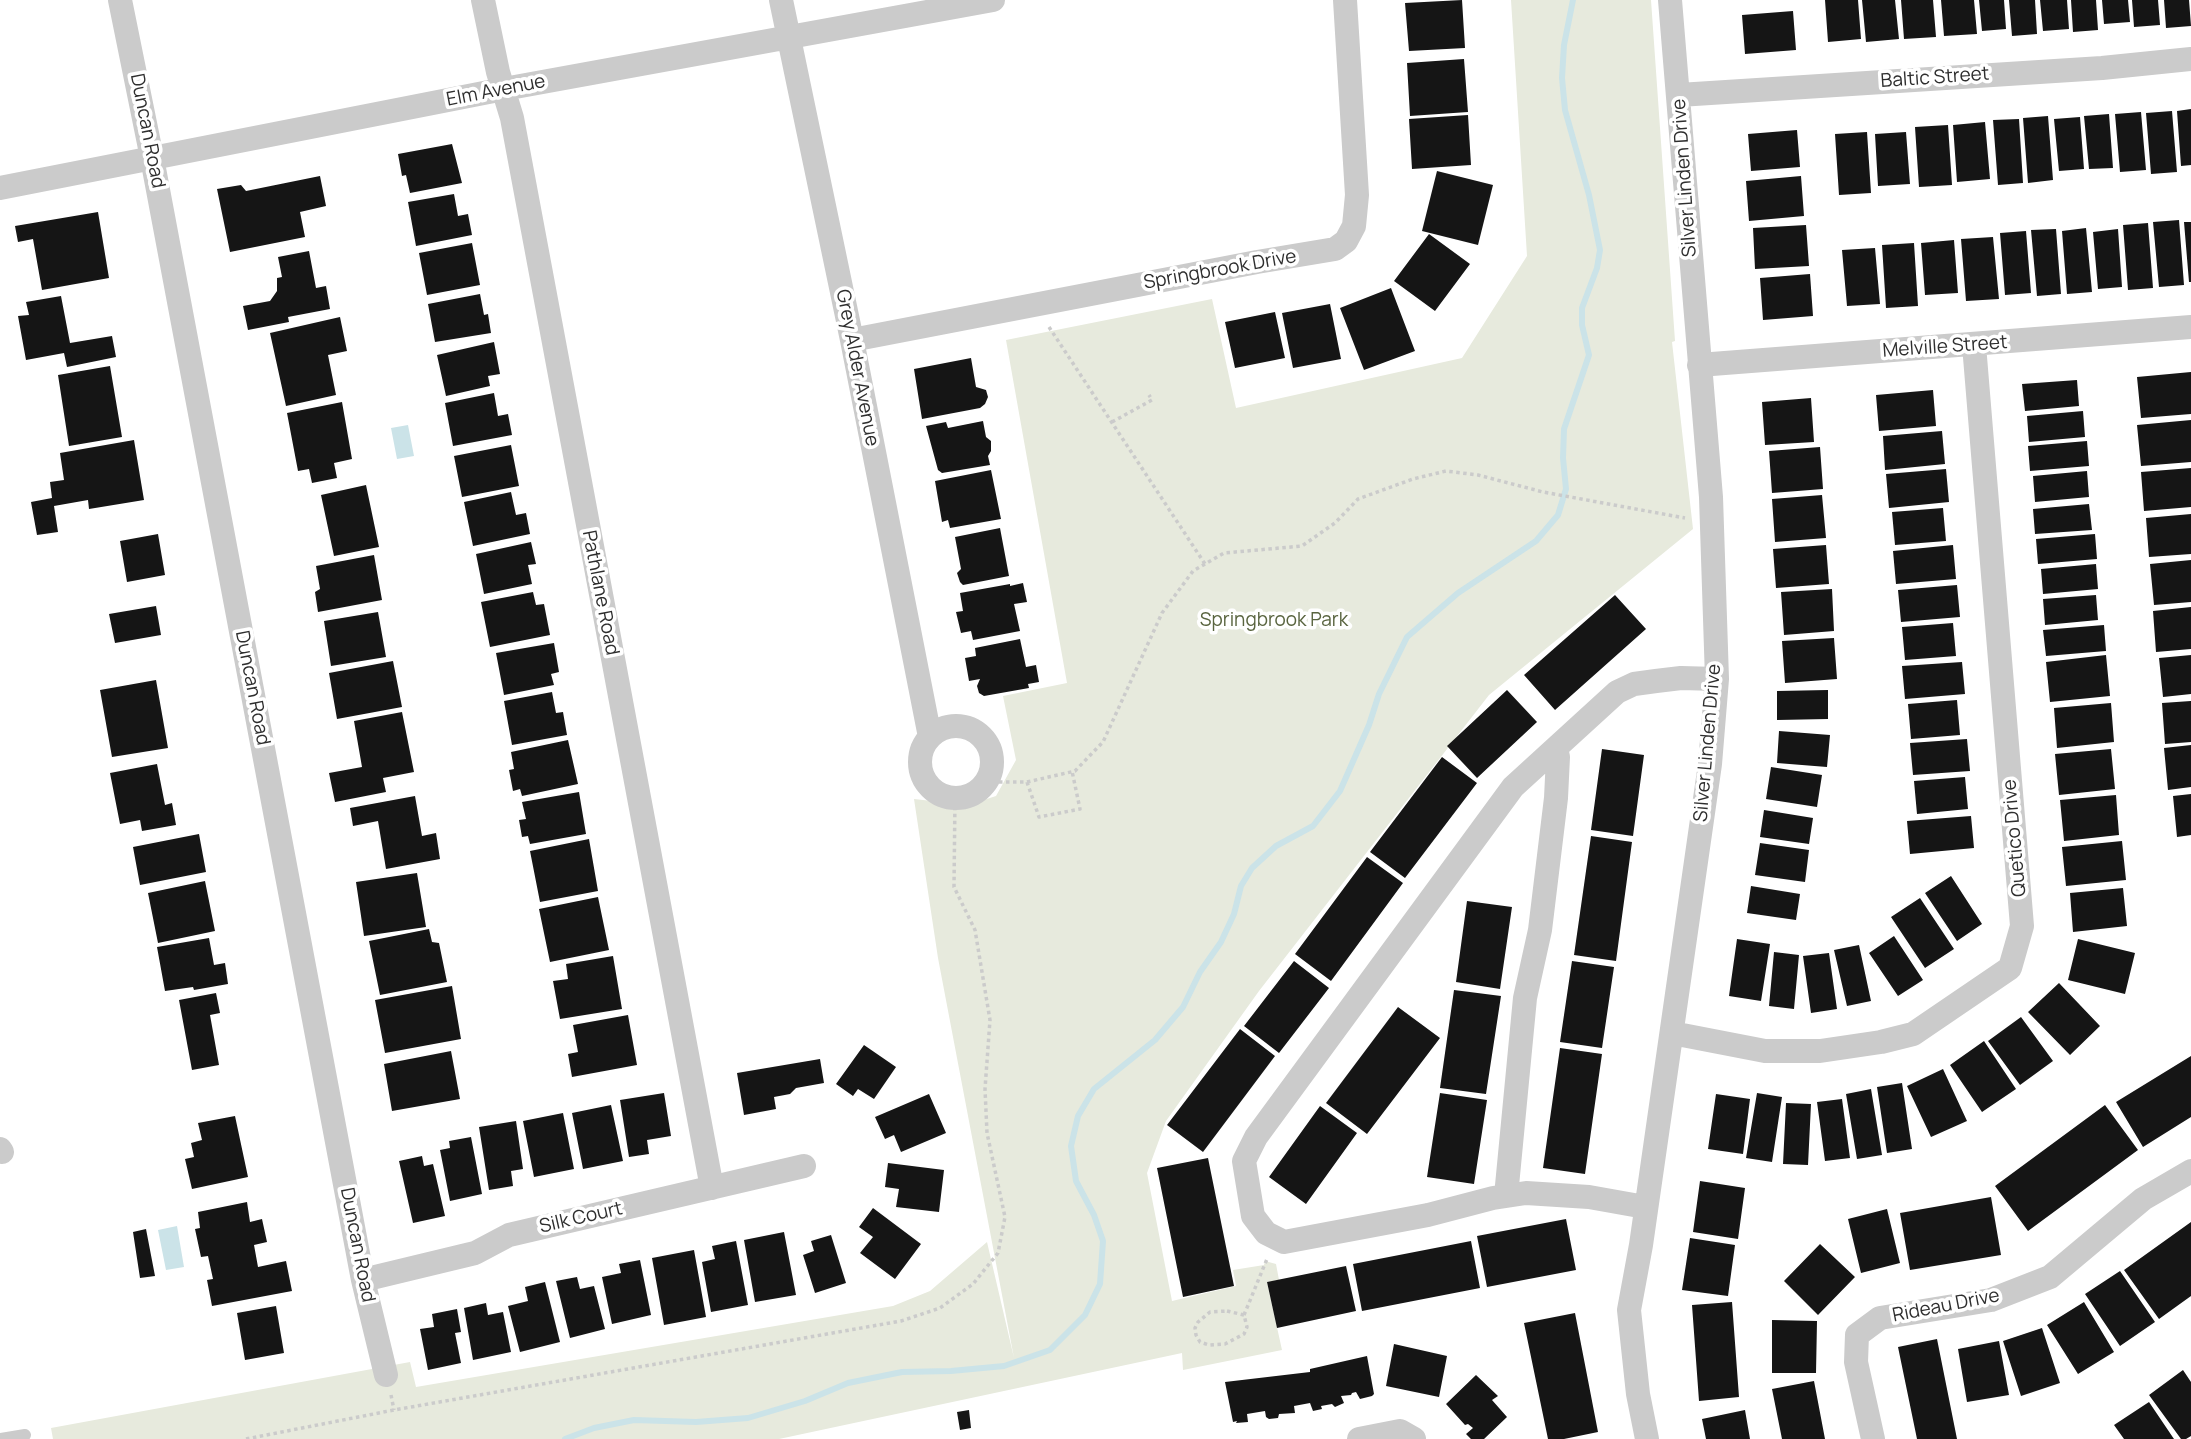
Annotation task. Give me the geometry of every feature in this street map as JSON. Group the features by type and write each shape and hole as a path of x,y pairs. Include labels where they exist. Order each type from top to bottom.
{"street":[{"name":"Duncan Road","path":"120,0 363,1280 386,1375"},
{"name":"Pathlane Road","path":"483,0 498,72 512,118 712,1188"},
{"name":"Grey Alder Avenue","path":"781,0 852,340 930,737 923,747 920,771 933,791 955,798"},
{"name":"Elm Avenue","path":"0,188 504,89 993,0"},
{"name":"Springbrook Drive","path":"852,340 1335,249 1346,242 1354,226 1357,195 1345,0"},
{"name":"Silver Linden Drive","path":"1647,1439 1638,1394 1629,1310 1710,764 1717,679 1712,496 1670,0"},
{"name":"Baltic Street","path":"1679,95 2102,68 2191,59"},
{"name":"Melville Street","path":"1699,365 2191,327"},
{"name":"Quetico Drive","path":"1672,1033 1765,1051 1820,1051 1881,1042 1913,1034 2010,968 2022,926 1974,345"},
{"path":"1645,1207 1561,1194 1526,1192 1428,1215 1284,1242 1266,1233 1253,1216 1244,1161 1256,1137 1513,787 1617,692 1634,684 1681,678 1717,679"},
{"path":"930,737 948,726 961,726 982,737 989,747 992,759 985,782 978,791 967,797 955,798"},
{"path":"1506,1196 1525,998 1540,930 1556,799 1556,748"},
{"name":"Silk Court","path":"363,1280 475,1253 509,1235 804,1166"},
{"name":"Rideau Drive","path":"1873,1439 1856,1362 1857,1335 1880,1318 1991,1300 2050,1278 2143,1199 2191,1171"},
{"path":"1359,1439 1400,1431 1414,1439"}],"lane":[{"path":"0,1439 24,1435"}],"path":[{"path":"1049,327 1205,564"},
{"path":"1112,422 1152,400 1149,395"},
{"path":"985,782 1027,782 1072,771 1103,743 1162,613 1193,571 1224,553 1302,546 1335,523 1358,499 1413,479 1446,471 1478,475 1543,492 1685,518"},
{"path":"1027,782 1039,817 1080,809 1072,771"},
{"path":"246,1439 394,1410 901,1321 940,1308 973,1284 998,1253 1005,1217 987,1133 985,1089 990,1020 975,930 954,887 955,798"},
{"path":"1244,1315 1227,1311 1210,1312 1198,1322 1196,1335 1200,1342 1209,1345 1233,1342 1244,1334 1247,1327 1244,1315 1268,1257"}],"green space":[{"name":"Springbrook Park","path":"1511,0 1651,0 1675,341 1672,342 1693,529 1489,695 1259,991 1166,1121 1147,1173 1172,1301 1236,1286 1233,1270 1264,1265 1265,1261 1276,1264 1279,1280 1267,1282 1282,1350 1183,1370 1182,1353 779,1439 53,1439 51,1428 410,1362 416,1387 893,1306 930,1291 987,1242 1014,1358 938,958 914,799 968,805 996,796 1016,760 1003,696 1067,683 1006,340 1212,299 1236,408 1462,358 1527,256"}],"water":[{"path":"408,425 414,456 397,459 391,428"},
{"path":"177,1226 184,1267 166,1270 158,1230"}],"building":[{"path":"1462,0 1465,48 1409,51 1405,3"},
{"path":"1825,0 1858,0 1861,39 1828,42"},
{"path":"1862,0 1895,0 1899,39 1866,42"},
{"path":"1901,0 1933,0 1936,37 1904,39"},
{"path":"1941,0 1974,0 1977,34 1944,36"},
{"path":"1979,0 2004,0 2006,29 1982,31"},
{"path":"2009,0 2035,0 2037,34 2012,36"},
{"path":"2040,0 2067,0 2069,29 2043,31"},
{"path":"2071,0 2096,0 2098,30 2073,32"},
{"path":"2102,0 2128,0 2130,22 2104,24"},
{"path":"2132,0 2158,0 2160,25 2134,27"},
{"path":"2164,0 2189,0 2191,26 2166,28"},
{"path":"1793,11 1796,50 1745,54 1742,15"},
{"path":"1464,59 1468,112 1410,116 1407,63"},
{"path":"2191,109 2191,165 2181,166 2177,111"},
{"path":"2172,111 2177,172 2151,174 2146,113"},
{"path":"2141,112 2146,170 2120,172 2115,114"},
{"path":"2109,114 2113,168 2089,169 2084,116"},
{"path":"1468,115 1471,165 1412,169 1409,119"},
{"path":"2048,116 2053,180 2028,183 2023,118"},
{"path":"2080,117 2084,169 2059,171 2054,119"},
{"path":"2019,119 2023,183 1998,185 1993,120"},
{"path":"1985,122 1990,179 1957,182 1953,125"},
{"path":"1948,125 1952,185 1919,187 1915,127"},
{"path":"1797,130 1800,167 1751,171 1748,134"},
{"path":"1867,132 1871,193 1839,195 1835,134"},
{"path":"1906,132 1910,184 1878,186 1875,134"},
{"path":"452,144 462,183 410,193 406,175 402,176 398,154"},
{"path":"1437,171 1493,185 1478,245 1422,231"},
{"path":"320,176 326,206 300,212 305,237 230,252 217,189 241,185 246,191"},
{"path":"1801,176 1804,216 1749,221 1746,181"},
{"path":"454,194 458,216 468,214 472,235 416,246 408,202"},
{"path":"98,212 109,278 42,290 33,239 18,242 15,226"},
{"path":"2179,220 2184,285 2159,287 2153,222"},
{"path":"2184,222 2191,222 2191,282 2189,282"},
{"path":"2148,223 2153,288 2128,290 2123,225"},
{"path":"1806,225 1809,266 1755,269 1753,228"},
{"path":"2086,228 2092,292 2067,294 2062,231"},
{"path":"2056,229 2061,294 2037,296 2031,230"},
{"path":"2118,229 2122,287 2098,289 2093,232"},
{"path":"2026,231 2031,293 2005,295 2000,233"},
{"path":"1429,234 1470,264 1435,311 1394,281"},
{"path":"1993,237 1999,299 1966,301 1961,239"},
{"path":"1954,240 1958,293 1925,295 1921,243"},
{"path":"472,243 480,285 427,295 419,253"},
{"path":"1914,243 1918,306 1886,308 1882,245"},
{"path":"1875,248 1880,304 1847,306 1842,250"},
{"path":"309,251 316,288 326,286 330,309 288,317 289,322 248,330 243,306 270,301 277,291 277,278 282,277 278,257"},
{"path":"1810,274 1813,316 1763,320 1760,278"},
{"path":"1391,288 1415,351 1364,370 1340,308"},
{"path":"480,294 484,315 488,314 491,333 435,342 428,304"},
{"path":"61,296 70,343 112,336 116,357 67,367 64,353 26,360 18,316 29,315 26,302"},
{"path":"1330,304 1341,359 1293,368 1282,313"},
{"path":"1275,312 1285,358 1235,368 1225,322"},
{"path":"340,317 347,351 328,355 336,395 286,406 270,333"},
{"path":"494,342 500,374 488,376 490,386 446,396 437,355"},
{"path":"971,358 976,387 986,390 988,397 985,404 980,408 922,419 914,369"},
{"path":"110,366 122,437 69,446 58,375"},
{"path":"2191,372 2191,414 2141,418 2137,377"},
{"path":"2077,380 2079,406 2025,411 2022,384"},
{"path":"1933,390 1936,426 1879,431 1876,395"},
{"path":"494,393 498,416 508,414 512,435 453,446 445,403"},
{"path":"1811,398 1814,442 1765,445 1762,402"},
{"path":"342,402 352,459 334,463 337,478 312,483 309,469 298,471 287,413"},
{"path":"2083,411 2085,437 2029,442 2027,416"},
{"path":"2191,420 2191,462 2141,466 2137,425"},
{"path":"983,421 986,437 991,441 988,456 990,465 942,473 938,470 926,426 946,422 948,428"},
{"path":"1942,431 1945,464 1885,470 1883,436"},
{"path":"134,440 144,500 89,509 88,500 54,506 58,532 37,535 31,502 52,498 50,482 64,480 60,453"},
{"path":"2087,441 2089,466 2030,471 2028,446"},
{"path":"511,445 519,486 462,497 454,456"},
{"path":"1820,447 1823,489 1772,493 1769,451"},
{"path":"2191,468 2191,507 2144,511 2141,472"},
{"path":"1946,469 1949,502 1889,508 1886,474"},
{"path":"991,470 1001,519 950,528 948,520 942,522 935,481"},
{"path":"2087,471 2089,497 2035,502 2033,476"},
{"path":"366,485 379,547 334,556 321,495"},
{"path":"511,492 516,515 526,513 530,534 473,546 464,502"},
{"path":"1822,495 1826,538 1775,542 1772,499"},
{"path":"2089,504 2092,530 2035,534 2033,509"},
{"path":"1943,508 1946,541 1895,545 1892,512"},
{"path":"2191,514 2191,554 2149,557 2146,518"},
{"path":"1000,528 1009,576 963,585 957,573 961,569 955,537"},
{"path":"158,534 165,575 127,582 120,541"},
{"path":"2095,534 2097,559 2038,564 2036,539"},
{"path":"531,542 536,564 528,565 532,584 484,594 476,554"},
{"path":"1826,545 1829,584 1776,588 1773,549"},
{"path":"1953,545 1956,579 1896,584 1893,551"},
{"path":"374,555 382,600 318,612 315,592 320,589 316,566"},
{"path":"2191,560 2191,602 2154,605 2150,564"},
{"path":"2096,564 2098,589 2043,594 2041,569"},
{"path":"1023,583 1027,602 1014,604 1020,631 973,640 971,631 961,633 956,612 963,611 960,593"},
{"path":"1957,585 1960,617 1901,622 1898,590"},
{"path":"1832,589 1834,631 1784,635 1781,592"},
{"path":"533,592 536,605 544,604 550,635 490,647 481,602"},
{"path":"1615,595 1646,629 1555,710 1524,675"},
{"path":"2096,595 2098,620 2045,625 2043,599"},
{"path":"156,606 161,635 115,643 109,614"},
{"path":"2191,607 2191,649 2156,652 2153,611"},
{"path":"378,612 386,657 331,666 324,621"},
{"path":"1953,623 1956,656 1905,660 1902,627"},
{"path":"2104,625 2106,651 2046,656 2043,630"},
{"path":"1834,638 1837,679 1785,683 1782,641"},
{"path":"1020,639 1026,667 1036,665 1039,682 1028,684 1029,688 984,696 979,693 977,686 980,679 969,681 965,658 976,656 975,648"},
{"path":"554,643 559,672 551,674 554,685 504,695 496,653"},
{"path":"2106,655 2110,696 2050,702 2046,662"},
{"path":"2191,655 2191,694 2163,697 2159,658"},
{"path":"393,661 402,707 337,719 329,673"},
{"path":"1962,662 1965,694 1905,699 1902,666"},
{"path":"156,680 168,748 112,757 100,690"},
{"path":"1507,690 1537,722 1477,778 1447,746"},
{"path":"1828,690 1828,719 1777,720 1777,691"},
{"path":"552,692 556,713 563,712 567,735 512,745 504,701"},
{"path":"1957,700 1960,735 1911,739 1908,704"},
{"path":"2191,701 2191,742 2165,744 2162,703"},
{"path":"2111,703 2114,742 2057,748 2054,708"},
{"path":"402,712 414,772 383,778 386,792 335,802 329,773 362,767 354,721"},
{"path":"1779,731 1830,735 1827,767 1777,763"},
{"path":"1967,739 1970,771 1913,775 1910,743"},
{"path":"568,740 578,784 522,796 520,789 513,791 509,770 514,769 511,752"},
{"path":"2191,745 2191,787 2168,790 2164,748"},
{"path":"1602,749 1644,755 1633,836 1591,830"},
{"path":"2111,749 2115,789 2059,795 2055,754"},
{"path":"1442,757 1477,783 1405,878 1370,852"},
{"path":"157,764 165,805 172,803 176,825 142,831 140,820 120,824 110,773"},
{"path":"1771,767 1822,775 1817,807 1766,799"},
{"path":"1965,777 1968,809 1917,814 1914,781"},
{"path":"579,792 586,834 530,844 528,836 522,837 519,820 526,819 522,802"},
{"path":"2191,794 2191,835 2177,837 2173,796"},
{"path":"2116,795 2119,835 2064,841 2060,800"},
{"path":"415,796 422,836 436,833 440,859 386,869 378,821 353,826 350,808"},
{"path":"1764,810 1813,818 1809,844 1760,837"},
{"path":"1971,816 1974,848 1910,854 1907,821"},
{"path":"199,834 206,872 140,885 133,847"},
{"path":"1591,836 1632,842 1616,961 1574,955"},
{"path":"589,839 598,891 540,902 530,851"},
{"path":"2122,841 2126,880 2066,886 2062,847"},
{"path":"1760,843 1809,850 1805,882 1755,875"},
{"path":"1367,857 1403,883 1331,981 1295,954"},
{"path":"417,873 426,927 364,936 356,882"},
{"path":"1951,876 1982,924 1957,941 1925,893"},
{"path":"205,881 215,931 158,943 148,893"},
{"path":"1751,886 1800,894 1796,920 1747,913"},
{"path":"2123,888 2127,926 2073,932 2070,893"},
{"path":"598,897 609,950 550,962 539,909"},
{"path":"1920,898 1954,949 1925,968 1891,917"},
{"path":"1467,901 1512,907 1500,989 1456,982"},
{"path":"429,929 432,942 439,943 447,982 380,995 369,941"},
{"path":"1894,936 1923,980 1898,996 1869,953"},
{"path":"209,938 214,965 225,963 228,984 194,990 193,987 165,991 157,947"},
{"path":"1737,939 1770,944 1761,1001 1729,996"},
{"path":"2078,939 2135,953 2125,994 2068,980"},
{"path":"1859,945 1871,1001 1847,1006 1834,950"},
{"path":"1774,952 1799,955 1794,1009 1769,1006"},
{"path":"1829,953 1837,1009 1811,1013 1803,956"},
{"path":"613,956 622,1009 560,1019 553,981 568,979 566,964"},
{"path":"1294,961 1329,988 1279,1053 1244,1026"},
{"path":"1572,961 1614,967 1602,1048 1560,1042"},
{"path":"2059,983 2100,1026 2070,1055 2028,1012"},
{"path":"452,986 461,1039 385,1053 375,1000"},
{"path":"1454,990 1501,996 1486,1094 1440,1088"},
{"path":"216,993 220,1013 210,1015 219,1065 192,1070 179,1000"},
{"path":"1398,1007 1440,1038 1367,1134 1326,1103"},
{"path":"628,1015 637,1065 572,1077 568,1054 578,1052 573,1025"},
{"path":"2021,1017 2053,1061 2020,1085 1988,1041"},
{"path":"1240,1029 1275,1056 1203,1152 1167,1125"},
{"path":"1984,1041 2016,1089 1982,1112 1950,1065"},
{"path":"864,1045 896,1067 874,1099 858,1089 853,1096 836,1084"},
{"path":"1560,1048 1602,1054 1585,1174 1543,1168"},
{"path":"451,1051 460,1099 392,1111 384,1064"},
{"path":"2191,1056 2191,1117 2143,1147 2116,1102"},
{"path":"820,1059 824,1083 796,1088 790,1094 774,1097 776,1109 744,1115 737,1073"},
{"path":"1943,1069 1967,1121 1931,1137 1907,1086"},
{"path":"1902,1083 1912,1149 1887,1153 1877,1087"},
{"path":"1871,1089 1882,1155 1857,1159 1846,1094"},
{"path":"664,1093 671,1136 647,1140 649,1154 629,1157 620,1100"},
{"path":"1440,1093 1487,1100 1474,1184 1427,1177"},
{"path":"1757,1093 1782,1097 1772,1162 1746,1158"},
{"path":"929,1094 946,1133 901,1152 894,1135 885,1139 875,1117"},
{"path":"1716,1094 1750,1099 1743,1154 1708,1149"},
{"path":"1842,1099 1850,1158 1825,1161 1817,1102"},
{"path":"1786,1103 1811,1104 1808,1165 1783,1164"},
{"path":"611,1105 623,1161 583,1169 572,1113"},
{"path":"2105,1105 2138,1150 2028,1231 1995,1186"},
{"path":"1320,1106 1357,1133 1306,1204 1269,1177"},
{"path":"563,1113 574,1169 534,1177 523,1121"},
{"path":"235,1116 248,1177 192,1189 185,1159 194,1157 191,1143 202,1140 198,1123"},
{"path":"516,1121 523,1169 511,1171 513,1186 489,1190 479,1127"},
{"path":"471,1137 482,1194 450,1201 440,1150 450,1148 449,1141"},
{"path":"422,1156 424,1166 433,1164 445,1216 413,1223 399,1161"},
{"path":"1208,1158 1234,1286 1183,1297 1157,1168"},
{"path":"888,1163 944,1170 939,1212 896,1207 899,1189 885,1187"},
{"path":"1700,1181 1745,1188 1738,1239 1693,1232"},
{"path":"1991,1197 2001,1255 1910,1270 1900,1213"},
{"path":"247,1202 250,1222 262,1219 267,1242 254,1245 258,1267 286,1261 292,1291 212,1306 207,1280 213,1279 208,1256 201,1257 195,1229 200,1228 198,1212"},
{"path":"873,1208 921,1244 895,1279 860,1253 873,1237 859,1227"},
{"path":"1887,1209 1900,1263 1861,1273 1848,1219"},
{"path":"1566,1219 1576,1270 1487,1287 1477,1236"},
{"path":"2191,1222 2191,1296 2159,1319 2124,1270"},
{"path":"146,1229 155,1276 140,1278 133,1232"},
{"path":"784,1232 796,1295 755,1302 744,1240"},
{"path":"831,1235 846,1283 815,1293 803,1255 814,1251 811,1241"},
{"path":"1690,1238 1735,1245 1728,1296 1682,1290"},
{"path":"736,1241 748,1305 711,1312 702,1262 715,1259 712,1246"},
{"path":"1471,1241 1480,1288 1362,1311 1353,1264"},
{"path":"1820,1244 1855,1277 1818,1315 1784,1281"},
{"path":"694,1250 706,1317 664,1325 652,1258"},
{"path":"640,1260 651,1315 612,1324 602,1277 621,1273 619,1264"},
{"path":"1346,1266 1356,1311 1277,1328 1267,1282"},
{"path":"2120,1271 2155,1322 2120,1346 2085,1294"},
{"path":"577,1277 580,1289 594,1286 605,1329 570,1338 556,1281"},
{"path":"545,1282 560,1342 520,1352 508,1306 528,1301 525,1287"},
{"path":"1732,1302 1739,1397 1699,1401 1692,1305"},
{"path":"2084,1302 2114,1352 2078,1374 2047,1325"},
{"path":"486,1303 488,1315 503,1312 511,1352 473,1360 464,1308"},
{"path":"276,1306 284,1353 245,1360 237,1313"},
{"path":"457,1309 461,1332 455,1333 461,1363 428,1370 420,1329 434,1327 432,1314"},
{"path":"1575,1313 1598,1432 1564,1439 1548,1439 1524,1323"},
{"path":"1772,1320 1817,1321 1816,1373 1772,1373"},
{"path":"2042,1328 2060,1383 2021,1396 2003,1341"},
{"path":"1937,1339 1957,1439 1917,1439 1898,1347"},
{"path":"1999,1341 2009,1395 1967,1402 1958,1349"},
{"path":"1394,1344 1447,1356 1439,1397 1386,1386"},
{"path":"1367,1356 1374,1394 1372,1396 1360,1399 1356,1392 1341,1396 1344,1403 1335,1407 1332,1404 1321,1406 1322,1409 1313,1411 1310,1403 1294,1406 1295,1413 1279,1414 1278,1418 1269,1419 1265,1411 1247,1414 1248,1422 1233,1422 1225,1382 1310,1372 1310,1369"},
{"path":"2183,1370 2191,1382 2191,1436 2186,1439 2181,1439 2149,1395"},
{"path":"1476,1375 1498,1396 1492,1400 1507,1417 1484,1439 1471,1439 1466,1434 1473,1428 1465,1425 1446,1404"},
{"path":"1814,1381 1825,1439 1782,1439 1772,1389"},
{"path":"2149,1402 2174,1439 2124,1439 2114,1425"},
{"path":"969,1410 971,1428 960,1430 957,1412"},
{"path":"1745,1410 1750,1439 1706,1439 1702,1419"}],"waterway":[{"path":"565,1439 594,1428 634,1420 696,1422 748,1418 805,1401 848,1383 902,1372 1004,1366 1050,1350 1085,1315 1100,1284 1103,1241 1094,1215 1076,1181 1071,1146 1078,1116 1094,1089 1155,1040 1183,1007 1200,972 1221,942 1234,914 1241,886 1252,868 1276,846 1313,826 1340,791 1369,725 1379,694 1407,637 1458,593 1536,541 1558,515 1566,489 1564,429 1589,355 1582,325 1582,308 1597,268 1600,250 1589,195 1565,110 1562,78 1564,45 1573,0"}]}
